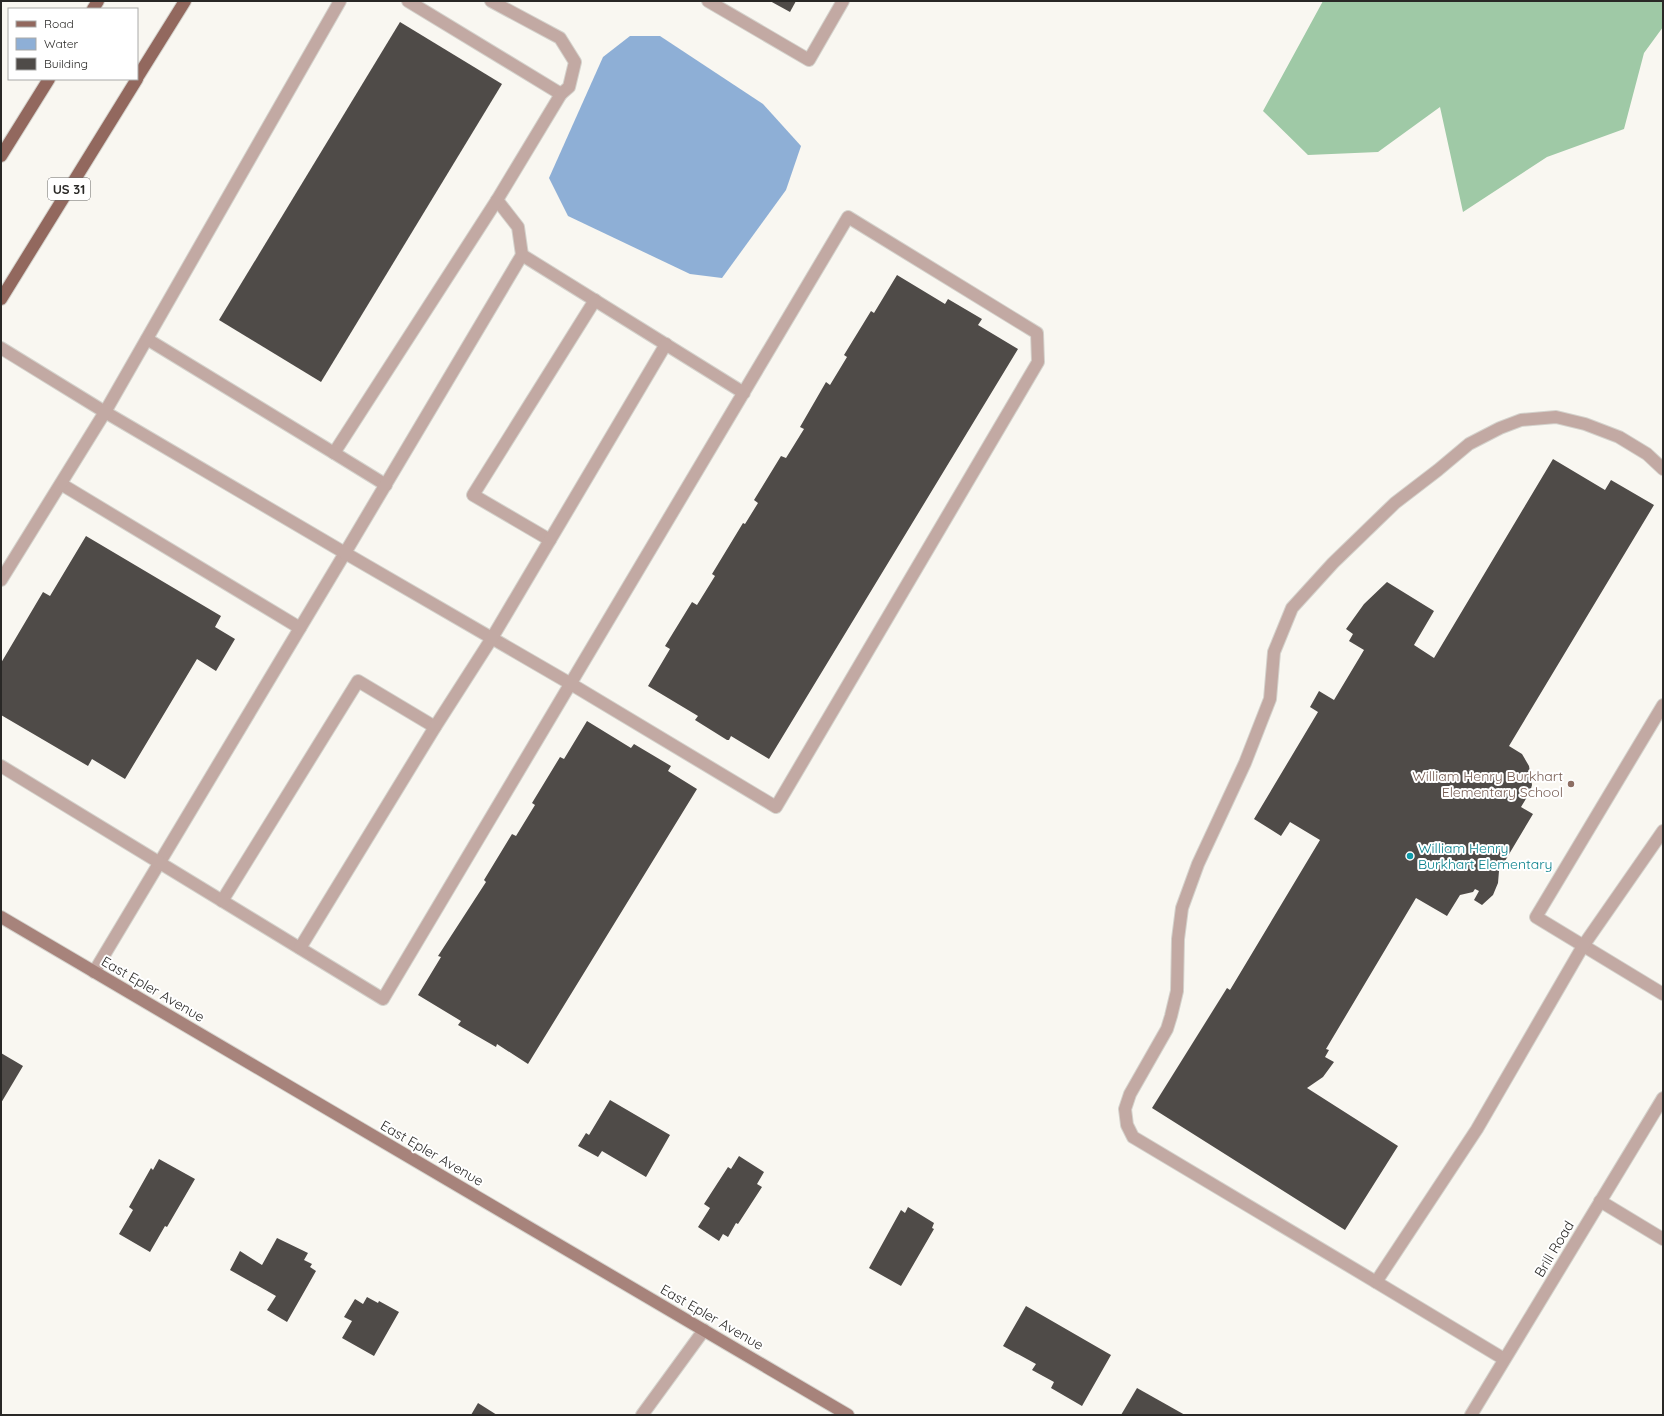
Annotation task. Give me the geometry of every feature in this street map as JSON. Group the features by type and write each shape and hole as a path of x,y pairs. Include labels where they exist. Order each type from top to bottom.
{"main road":[{"name":"US 31","path":"138,77 185,1"},
{"path":"1,156 48,80"},
{"name":"US 31","path":"1,299 136,80"}],"street":[{"path":"1,580 105,412 340,1"},
{"path":"408,1 561,94"},
{"path":"334,453 497,200 561,94 569,87 575,62 560,38 491,1"},
{"path":"708,1 809,60 844,1"},
{"path":"94,972 522,255 518,227 497,200"},
{"path":"1,348 105,412 571,684 776,807 1038,362 1037,333 848,217 571,684 383,999 1,766"},
{"path":"522,255 744,393"},
{"path":"550,540 473,495 595,300"},
{"path":"147,339 386,485"},
{"path":"300,948 434,728 492,638 666,344"},
{"path":"1504,1359 1133,1137 1127,1125 1125,1109 1130,1094 1167,1029 1177,991 1178,938 1182,908 1198,864 1245,764 1270,699 1274,652 1292,608 1333,563 1395,503 1469,444 1500,428 1521,420 1556,416 1585,424 1618,437 1647,454 1663,468"},
{"path":"61,484 300,628"},
{"path":"222,901 358,681 434,728"},
{"path":"1663,705 1536,918 1663,994"},
{"path":"1376,1282 1477,1129 1583,946 1663,831"},
{"name":"East Epler Avenue","path":"1,917 848,1415"},
{"name":"Brill Road","path":"1471,1415 1663,1098"},
{"path":"1600,1201 1663,1239"},
{"path":"642,1415 704,1330"}],"green space":[{"path":"1323,1 1663,1 1663,27 1644,53 1624,129 1547,157 1463,212 1440,107 1378,152 1308,155 1263,111"}],"water":[{"path":"630,36 660,36 763,104 801,146 786,190 722,278 690,274 568,216 549,178 603,57"}],"building":[{"path":"770,1 796,1 790,12"},
{"path":"400,22 502,84 321,382 219,320"},
{"path":"897,275 945,304 948,299 982,319 978,325 1018,349 769,759 731,736 729,740 727,740 695,720 698,716 648,686 670,649 665,646 692,602 697,605 715,576 712,574 743,523 745,524 758,503 754,500 781,456 786,458 804,429 800,427 826,382 830,385 847,357 844,355 871,311 874,313"},
{"name":"William Henry Burkhart Elementary","path":"1553,459 1605,490 1611,480 1654,505 1509,746 1522,754 1529,766 1532,785 1530,792 1521,807 1533,814 1499,871 1498,883 1493,895 1482,905 1474,900 1479,891 1475,889 1473,892 1460,895 1447,916 1416,898 1326,1049 1329,1050 1325,1057 1334,1062 1323,1077 1307,1088 1398,1146 1345,1230 1152,1108 1227,988 1230,990 1320,840 1290,822 1281,836 1254,819 1318,712 1310,707 1319,691 1334,700 1364,650 1349,641 1353,634 1346,629 1364,604 1387,582 1434,611 1414,645 1434,658"},
{"path":"86,536 221,616 215,627 235,639 216,671 197,659 125,779 92,759 88,766 1,715 1,663 43,592 50,596"},
{"path":"587,721 631,748 634,744 671,766 668,771 697,789 528,1064 497,1044 496,1047 458,1025 461,1021 418,995 441,957 438,956 486,882 484,880 512,834 516,836 535,805 532,803 560,757 564,759"},
{"path":"1,1053 23,1066 1,1103"},
{"path":"610,1100 670,1135 646,1177 602,1151 598,1157 578,1146 586,1133 589,1135"},
{"path":"739,1156 764,1172 757,1184 762,1187 738,1224 736,1223 728,1237 723,1234 719,1241 698,1227 710,1208 704,1204 728,1167 731,1169"},
{"path":"159,1159 195,1179 167,1227 165,1226 150,1252 119,1234 133,1210 129,1207 151,1168 153,1170"},
{"path":"908,1207 934,1223 932,1228 934,1229 901,1286 869,1268 901,1210 905,1213"},
{"path":"277,1238 308,1253 304,1260 312,1264 310,1267 316,1271 287,1322 267,1310 276,1296 230,1270 240,1251 262,1265"},
{"path":"367,1297 378,1303 379,1301 399,1312 374,1356 342,1338 352,1321 344,1317 355,1299 363,1304"},
{"path":"1026,1306 1111,1355 1082,1406 1051,1388 1054,1382 1032,1370 1036,1364 1003,1346"},
{"path":"1137,1388 1185,1415 1121,1415"},
{"path":"478,1403 497,1415 471,1415"}],"place":[{"name":"William Henry Burkhart Elementary School","path":"1571,784"},
{"name":"William Henry Burkhart Elementary","path":"1410,856"}]}
